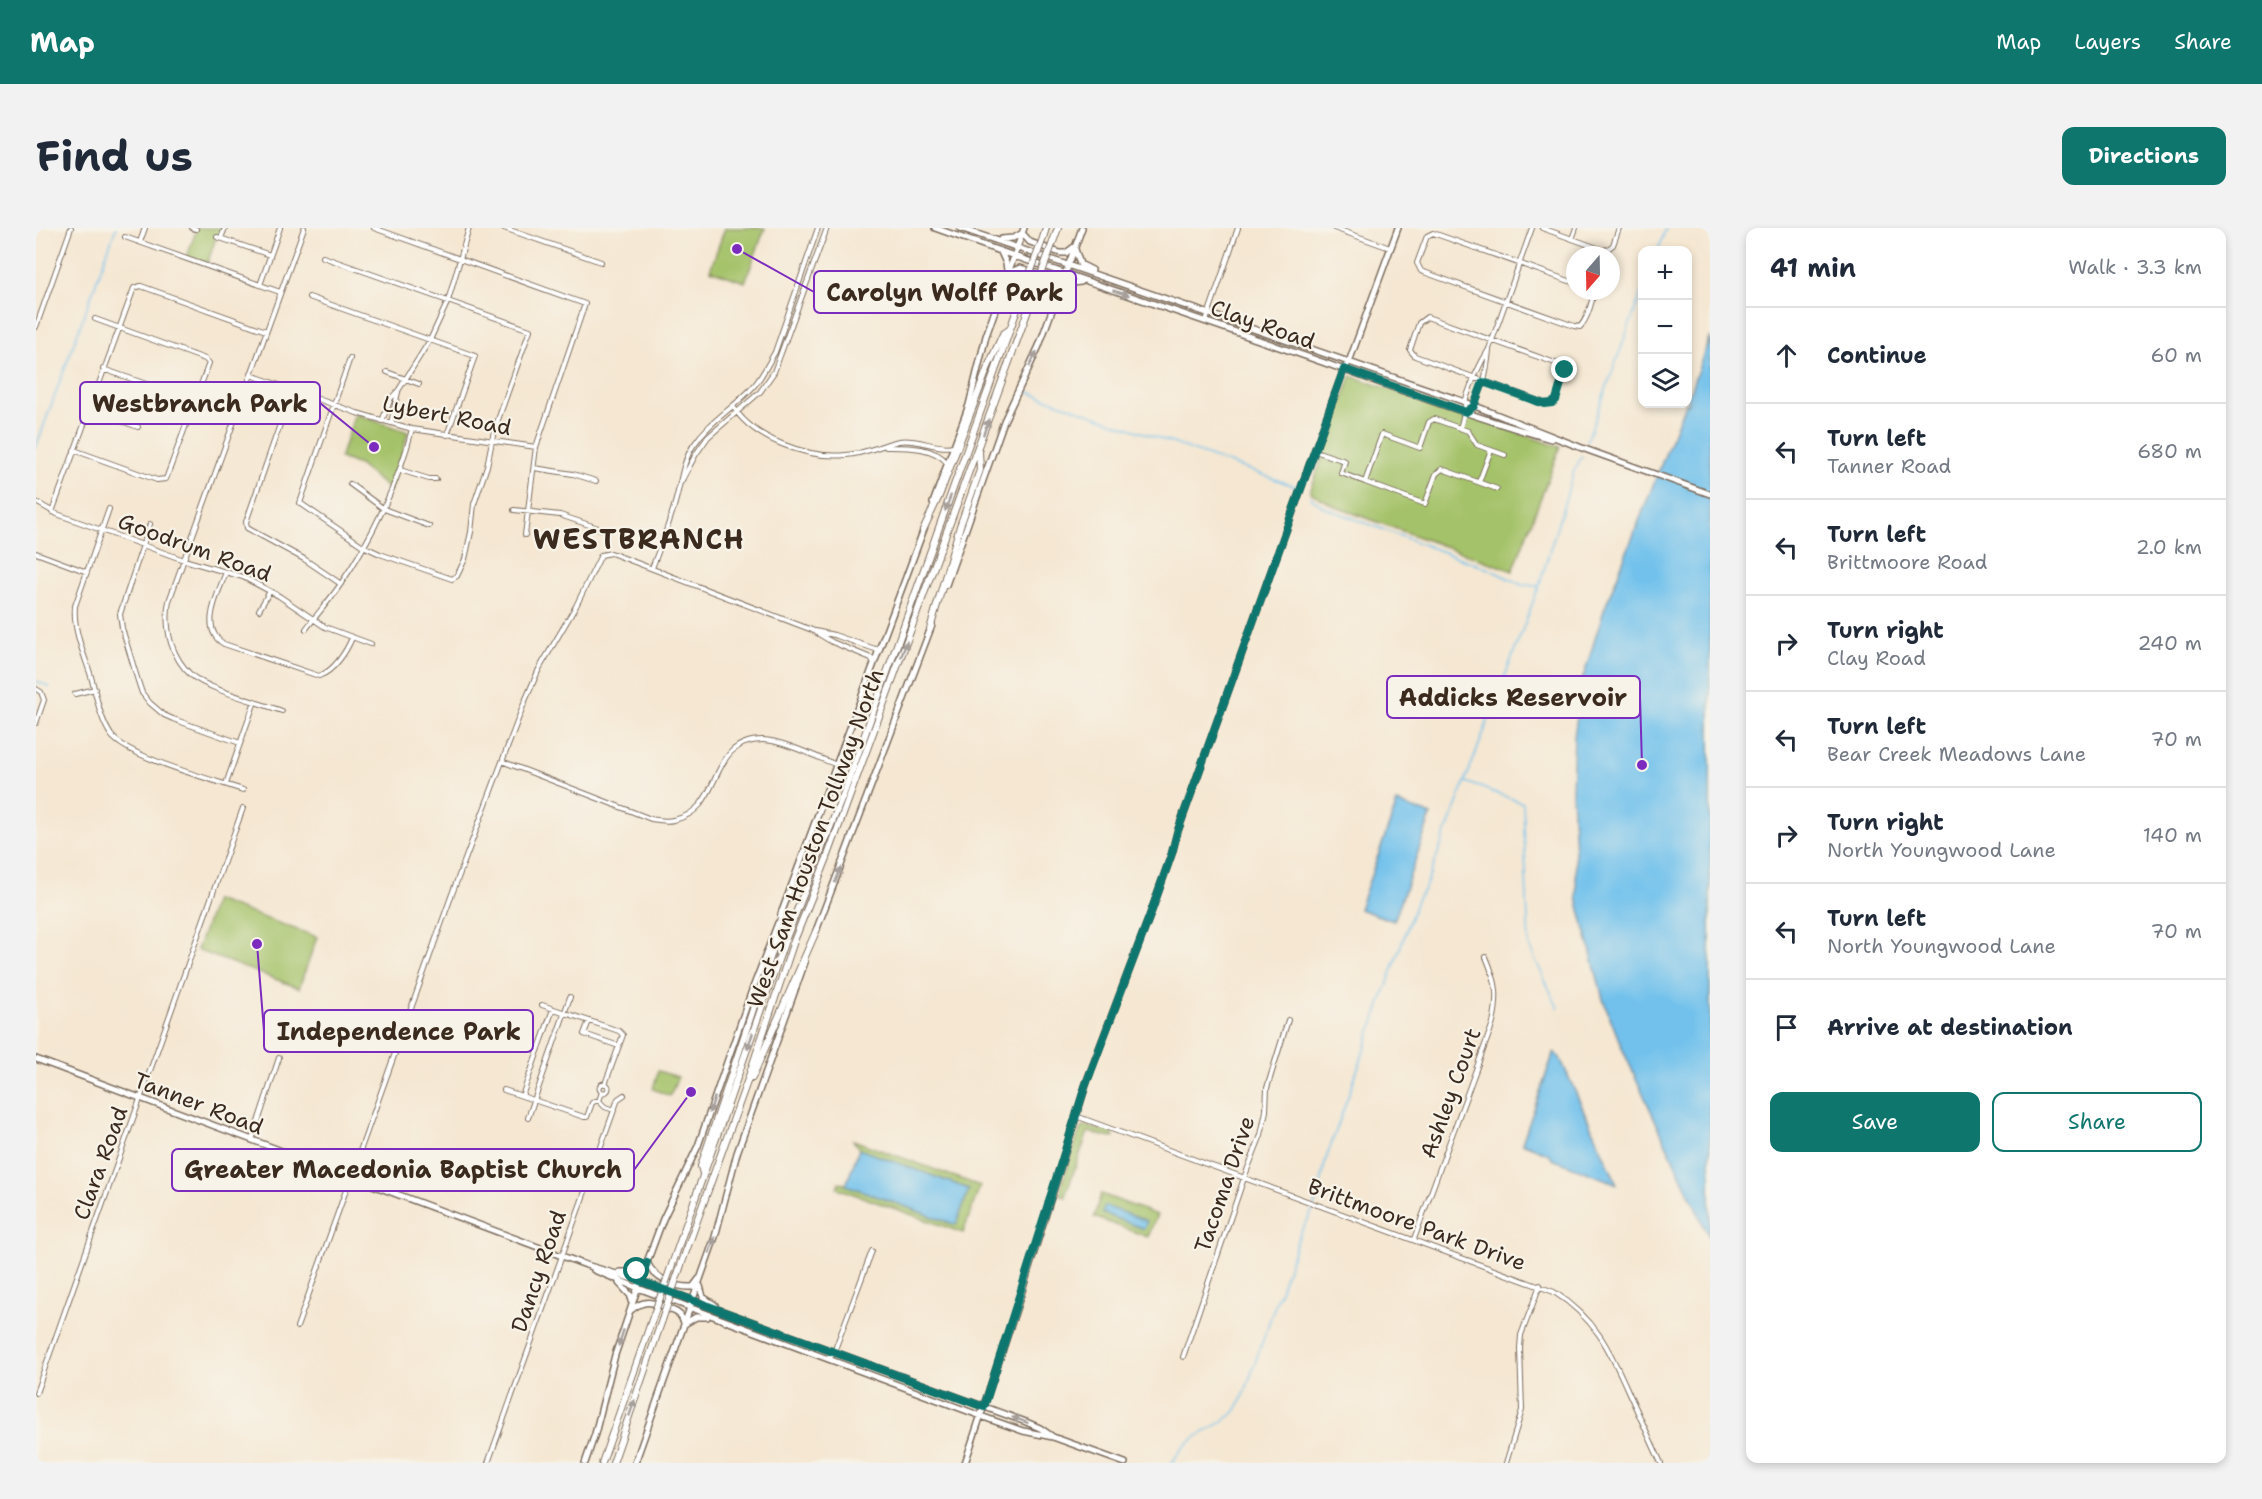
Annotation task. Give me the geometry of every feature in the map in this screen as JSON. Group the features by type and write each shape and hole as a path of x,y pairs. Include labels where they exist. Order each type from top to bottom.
{"highway":[{"name":"West Sam Houston Tollway North","path":"602,1463 784,943 849,779 1046,228"},
{"name":"West Sam Houston Tollway North","path":"612,1463 748,1079 794,941 827,858 1058,228"},
{"path":"923,530 944,483 988,367 1003,334 1010,330"},
{"path":"930,629 960,526 980,470 978,447"},
{"path":"704,1175 701,1166 777,937 782,912"},
{"path":"748,1079 753,1078 817,929"}],"main road":[{"name":"Clay Road","path":"935,228 1013,257 1206,321 1466,412 1582,448"},
{"name":"Clay Road","path":"958,228 1017,246 1465,402 1582,448 1710,494"},
{"path":"955,235 958,228"},
{"path":"635,1463 715,1237 737,1153 817,929 930,629 1001,427 1039,346 1082,228"},
{"path":"965,1463 1104,1035 1150,915 1177,833 1344,369 1349,362 1398,228"},
{"path":"995,239 1012,238 1023,230"},
{"path":"1023,230 1032,244 1060,253 1070,251 1076,246"},
{"path":"585,1463 640,1281 663,1219 698,1146 751,993 948,464 969,405 986,336 1023,230"},
{"path":"1076,246 1077,259 1080,264 1104,277"},
{"path":"1001,252 1006,263 1007,274"},
{"path":"1004,282 1013,271 1020,268 1052,278 1061,286"},
{"path":"1061,286 1079,282 1093,284"},
{"path":"1140,299 1144,290"},
{"path":"1277,346 1279,337"},
{"path":"1412,393 1415,385"},
{"name":"Tanner Road","path":"36,1059 561,1256 608,1273 640,1281 984,1407 1040,1428 1053,1437"},
{"path":"647,1262 656,1277 685,1287 693,1287 700,1278"},
{"path":"608,1273 633,1272 647,1262"},
{"path":"608,1273 627,1289 631,1296 629,1312"},
{"name":"Tanner Road","path":"608,1273 638,1288 829,1360 1023,1431 1053,1437 1125,1463"},
{"path":"700,1278 699,1289 705,1299 744,1319"},
{"path":"629,1312 639,1303 648,1301 676,1312 685,1324"},
{"path":"685,1324 696,1317 704,1316 726,1321"}],"street":[{"path":"36,327 71,228"},
{"path":"140,242 145,228"},
{"path":"225,228 219,237 270,256"},
{"path":"260,285 280,228"},
{"path":"282,711 204,683 185,669 173,649 166,618 169,602 304,228"},
{"path":"374,228 585,304 536,447 525,535"},
{"path":"382,421 391,398 398,391 430,340 448,301 469,228"},
{"path":"504,228 601,262"},
{"path":"651,568 670,520 682,469 692,448 716,418 733,406 755,385 775,352 818,228"},
{"path":"679,487 696,454 708,437 759,392 774,372 827,228"},
{"path":"1206,321 1238,228"},
{"path":"1334,228 1390,248"},
{"path":"1460,428 1466,412 1465,402 1478,367 1489,349 1532,228"},
{"path":"1542,228 1603,250 1613,245 1619,228"},
{"path":"1572,238 1576,228"},
{"path":"1566,280 1433,233 1427,236 1417,263 1421,271 1574,326 1580,327 1592,300"},
{"path":"125,237 280,292"},
{"path":"323,257 530,330 494,431 488,466 474,504 469,546 461,570 452,579 363,546 300,503 350,358"},
{"path":"52,512 130,293 134,288 141,286 266,331"},
{"path":"309,297 475,356 447,435"},
{"path":"1426,317 1492,341 1563,367 1564,375 1556,400 1547,404 1412,355 1410,350 1421,320 1426,317"},
{"path":"74,450 157,480 168,477 208,366 208,362 95,319"},
{"path":"1466,412 1474,406 1483,382 1489,349"},
{"path":"103,369 152,386"},
{"path":"387,372 419,384"},
{"name":"Lybert Road","path":"251,375 382,421 412,429 536,447"},
{"path":"292,390 246,522 247,528 292,552 341,584"},
{"path":"391,423 398,391"},
{"path":"733,406 736,412 760,434 816,454 847,455 900,441 920,441 946,448 954,446"},
{"path":"89,409 138,427"},
{"path":"1365,482 1382,434 1420,448 1432,419 1470,432 1477,445 1505,455"},
{"path":"306,629 341,584 384,508 400,470 412,429"},
{"path":"882,447 919,449 943,456 948,464"},
{"path":"1479,482 1491,450"},
{"path":"1315,451 1345,461 1341,473 1425,504 1436,474 1442,469 1497,489"},
{"path":"534,468 573,474 596,481"},
{"path":"400,470 436,479"},
{"path":"350,484 384,508 429,526"},
{"name":"Goodrum Road","path":"36,502 52,512 102,531 184,560 243,577 270,591 325,627 371,644"},
{"path":"110,509 75,606 74,623 105,723 119,743 134,752 243,790"},
{"path":"514,510 560,515 601,529"},
{"path":"150,524 120,614 122,628 142,693 157,710 172,719 240,743"},
{"path":"36,553 87,572"},
{"path":"297,1327 452,894 539,669 576,606 601,555 611,553 812,630 874,649 880,648"},
{"path":"226,572 211,618 216,638 224,644 319,676 327,672 344,654 352,638"},
{"path":"259,610 270,591"},
{"path":"812,630 832,642 871,658 875,663"},
{"path":"36,689 41,692 44,700 36,723"},
{"path":"75,694 94,689"},
{"path":"226,784 255,701"},
{"path":"504,762 651,819 671,821 689,816 703,804 722,762 731,752 747,742 765,740 837,765"},
{"name":"Clara Road","path":"36,1393 243,808"},
{"name":"Ashley Court","path":"1414,1239 1493,1023 1498,1001 1496,981 1486,957"},
{"path":"528,1118 570,997"},
{"path":"542,1005 623,1035 605,1084 599,1087 602,1092 599,1101"},
{"path":"522,1096 553,1009"},
{"name":"Tacoma Drive","path":"1183,1357 1264,1126 1267,1088 1288,1020"},
{"path":"589,1021 584,1034 619,1046"},
{"path":"252,1140 279,1058"},
{"path":"504,1090 584,1117 587,1117 592,1103 599,1101"},
{"name":"Dancy Road","path":"488,1463 618,1099 624,1095"},
{"path":"599,1101 605,1107 614,1110"},
{"name":"Brittmoore Park Drive","path":"1076,1116 1554,1292 1574,1305 1600,1334 1617,1363 1662,1463"},
{"path":"829,1360 872,1251"},
{"path":"1506,1463 1522,1410 1521,1335 1540,1286"}],"green space":[{"path":"197,228 223,228 220,236 217,235 207,264 187,257"},
{"path":"725,228 765,228 745,282 710,270"},
{"path":"1351,376 1560,447 1513,571 1336,507 1310,492"},
{"path":"355,414 408,432 390,490 359,465 340,458"},
{"path":"215,900 317,937 299,988 197,950"},
{"path":"658,1071 678,1077 670,1096 653,1089"},
{"path":"1085,1126 1112,1133 1114,1137 1088,1132 1066,1197 1060,1195 1061,1186 1080,1129"},
{"path":"853,1140 980,1186 963,1233 837,1188 839,1182 955,1225 969,1189 859,1149"},
{"path":"1101,1194 1157,1215 1148,1237 1094,1217"}],"water":[{"path":"1710,336 1710,1239 1622,1048 1603,999 1577,898 1572,792 1574,737 1582,681 1604,610 1683,408 1692,408 1692,386"},
{"path":"1397,803 1431,815 1394,921 1359,909"},
{"path":"1555,1053 1560,1058 1617,1184 1552,1159 1549,1154 1522,1143"},
{"path":"859,1149 969,1189 956,1225 846,1185"},
{"path":"1105,1206 1147,1221 1144,1229 1102,1213"}],"waterway":[{"path":"36,447 116,228"},
{"path":"1659,246 1666,228"},
{"path":"1587,441 1639,300"},
{"path":"1025,391 1297,487"},
{"path":"1172,1463 1178,1453 1192,1440 1233,1413 1244,1395 1300,1233 1317,1199 1325,1162 1417,900 1425,888 1539,586 1574,471 1582,456"},
{"path":"1310,496 1323,507 1489,569 1522,585 1539,586"},
{"path":"36,681 50,687"},
{"path":"1466,782 1523,803 1529,946 1558,1008"}],"place":[{"name":"Carolyn Wolff Park","path":"737,249"},
{"name":"Westbranch Park","path":"374,447"},
{"name":"Addicks Reservoir","path":"1642,765"},
{"name":"Independence Park","path":"257,944"},
{"name":"Greater Macedonia Baptist Church","path":"691,1092"}],"district":[{"name":"WESTBRANCH","path":"639,539"}],"route":[{"path":"637,1271 647,1262 640,1281 984,1407 1087,1081 1150,915 1177,833 1344,369 1466,412 1474,406 1483,382 1544,404 1552,403 1556,400 1565,370"}]}
